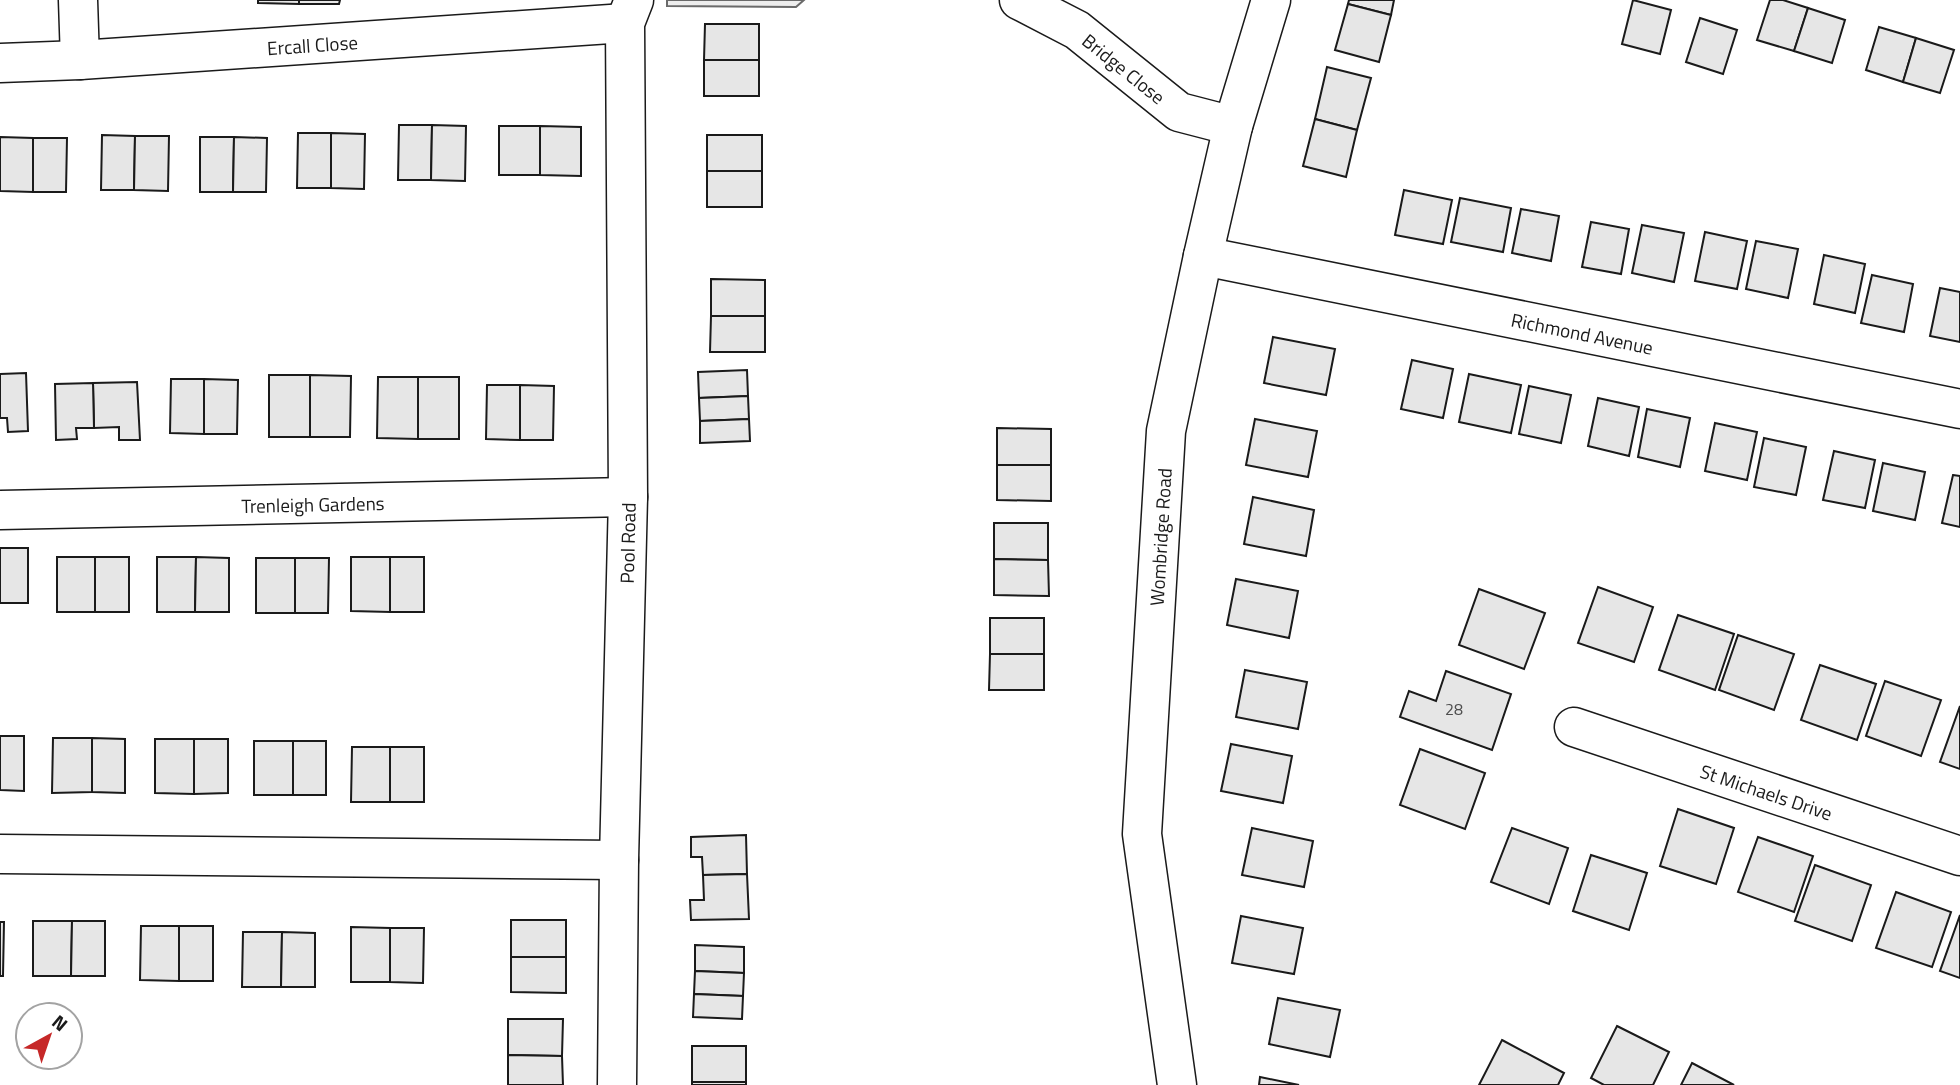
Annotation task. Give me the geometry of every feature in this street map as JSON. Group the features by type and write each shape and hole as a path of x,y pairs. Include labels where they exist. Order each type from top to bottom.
{"street":[{"path":"78,0 80,60"},
{"name":"Bridge Close","path":"1019,0 1077,30 1179,112 1233,126"},
{"name":"Wombridge Road","path":"1177,1085 1142,834 1166,431 1233,126 1271,0"},
{"name":"Ercall Close","path":"0,62 80,60 629,11"},
{"name":"Pool Road","path":"617,1085 619,860 628,497 629,11"},
{"name":"Richmond Avenue","path":"1203,256 1960,408"},
{"name":"Trenleigh Gardens","path":"0,510 628,497"},
{"name":"St Michaels Drive","path":"1574,727 1960,856"},
{"path":"0,854 619,860"}],"shaded area":[{"path":"667,0 804,0 796,7 667,6"}],"building":[{"path":"258,0 299,0 299,4 258,3"},
{"path":"299,0 340,0 339,4 299,4"},
{"path":"1349,0 1394,0 1391,15 1348,4"},
{"path":"1633,0 1671,10 1660,54 1622,44"},
{"path":"1770,0 1783,0 1808,8 1794,51 1757,40"},
{"path":"1348,4 1391,15 1379,62 1335,50"},
{"path":"1808,8 1845,20 1832,63 1794,51"},
{"path":"1700,18 1737,30 1723,74 1686,62"},
{"path":"705,24 759,24 759,60 704,60"},
{"path":"1879,27 1916,38 1903,82 1866,70"},
{"path":"1916,38 1954,50 1940,93 1903,82"},
{"path":"704,60 759,60 759,96 704,96"},
{"path":"1327,67 1371,78 1357,130 1315,119"},
{"path":"1315,119 1357,130 1346,177 1303,166"},
{"path":"399,125 432,125 431,180 398,180"},
{"path":"432,125 466,126 465,181 431,180"},
{"path":"499,126 540,126 540,175 499,175"},
{"path":"540,126 581,127 581,176 540,175"},
{"path":"298,133 331,133 331,188 297,188"},
{"path":"331,133 365,134 364,189 331,188"},
{"path":"102,135 135,136 134,190 101,190"},
{"path":"707,135 762,135 762,171 707,171"},
{"path":"135,136 169,136 168,191 134,190"},
{"path":"0,137 33,138 33,192 0,191"},
{"path":"200,137 234,137 233,192 200,192"},
{"path":"234,137 267,138 266,192 233,192"},
{"path":"33,138 67,138 66,192 33,192"},
{"path":"707,171 762,171 762,207 707,207"},
{"path":"1404,190 1452,200 1443,244 1395,235"},
{"path":"1460,198 1511,208 1503,252 1451,242"},
{"path":"1521,209 1559,216 1551,261 1512,253"},
{"path":"1591,222 1629,229 1621,274 1582,267"},
{"path":"1642,225 1684,233 1674,282 1632,273"},
{"path":"1705,232 1747,241 1737,289 1695,281"},
{"path":"1756,241 1798,249 1788,298 1746,289"},
{"path":"1824,255 1865,264 1855,313 1814,304"},
{"path":"1872,275 1913,284 1904,332 1861,323"},
{"path":"711,279 765,280 765,316 711,316"},
{"path":"1940,288 1960,292 1960,342 1930,336"},
{"path":"711,316 765,316 765,352 710,352"},
{"path":"1273,337 1335,349 1326,395 1264,383"},
{"path":"1412,360 1453,369 1443,418 1401,409"},
{"path":"747,370 748,396 699,398 698,372"},
{"path":"26,373 28,431 8,432 7,418 0,418 0,374"},
{"path":"1469,374 1521,385 1511,433 1459,422"},
{"path":"269,375 310,375 310,437 269,437"},
{"path":"310,375 351,376 350,437 310,437"},
{"path":"378,377 418,377 418,439 377,438"},
{"path":"418,377 459,377 459,439 418,439"},
{"path":"171,379 204,379 204,434 170,433"},
{"path":"204,379 238,380 237,434 204,434"},
{"path":"137,382 140,440 119,440 119,427 94,428 93,383"},
{"path":"93,383 94,428 76,428 77,439 56,440 55,384"},
{"path":"487,385 520,385 520,440 486,439"},
{"path":"520,385 554,386 553,440 520,440"},
{"path":"1529,386 1571,395 1561,443 1519,434"},
{"path":"748,396 749,419 700,421 699,398"},
{"path":"1598,398 1639,407 1629,456 1588,446"},
{"path":"1647,409 1690,418 1680,467 1638,457"},
{"path":"749,419 750,441 700,443 700,421"},
{"path":"1255,419 1317,431 1308,477 1246,465"},
{"path":"1715,423 1757,432 1747,480 1705,471"},
{"path":"997,428 1051,429 1051,465 997,465"},
{"path":"1764,438 1806,447 1796,495 1754,487"},
{"path":"1834,451 1875,460 1865,508 1823,500"},
{"path":"1883,463 1925,472 1915,520 1873,511"},
{"path":"997,465 1051,465 1051,501 997,500"},
{"path":"1953,475 1960,476 1960,527 1942,523"},
{"path":"1253,497 1314,510 1306,556 1244,544"},
{"path":"994,523 1048,523 1048,560 994,559"},
{"path":"0,548 28,548 28,603 0,603"},
{"path":"57,557 95,557 95,612 57,612"},
{"path":"95,557 129,557 129,612 95,612"},
{"path":"157,557 196,557 195,612 157,612"},
{"path":"196,557 229,558 229,612 195,612"},
{"path":"351,557 390,557 390,612 351,611"},
{"path":"390,557 424,557 424,612 390,612"},
{"path":"256,558 295,558 295,613 256,613"},
{"path":"295,558 329,558 328,613 295,613"},
{"path":"994,559 1048,560 1049,596 994,595"},
{"path":"1236,579 1298,591 1289,638 1227,625"},
{"path":"1598,587 1653,607 1634,662 1578,643"},
{"path":"1479,589 1545,613 1524,669 1459,645"},
{"path":"1678,615 1734,634 1715,690 1659,670"},
{"path":"990,618 1044,618 1044,654 990,654"},
{"path":"1738,635 1794,654 1774,710 1719,690"},
{"path":"990,654 1044,654 1044,690 989,690"},
{"path":"1820,665 1876,684 1857,740 1801,720"},
{"path":"1245,670 1307,682 1298,729 1236,717"},
{"path":"1446,671 1511,694 1492,750 1400,717 1409,691 1436,701"},
{"path":"1885,681 1941,700 1921,756 1866,736"},
{"path":"1960,706 1960,769 1940,762"},
{"path":"0,736 24,736 24,791 0,790"},
{"path":"53,738 92,738 92,792 52,793"},
{"path":"92,738 125,739 125,793 92,792"},
{"path":"155,739 194,739 194,794 155,793"},
{"path":"194,739 228,739 228,793 194,794"},
{"path":"254,741 293,741 293,795 254,795"},
{"path":"293,741 326,741 326,795 293,795"},
{"path":"1231,744 1292,756 1283,803 1221,791"},
{"path":"352,747 390,747 390,802 351,802"},
{"path":"390,747 424,747 424,802 390,802"},
{"path":"1420,749 1485,773 1465,829 1400,805"},
{"path":"1678,809 1734,828 1716,884 1660,866"},
{"path":"1252,828 1313,841 1304,887 1242,875"},
{"path":"1512,828 1568,848 1549,904 1491,882"},
{"path":"746,835 747,874 703,875 702,857 691,857 691,837"},
{"path":"1758,837 1813,856 1794,912 1738,892"},
{"path":"1591,855 1647,873 1629,930 1573,911"},
{"path":"1815,865 1871,885 1852,941 1795,921"},
{"path":"747,874 749,919 691,920 690,900 704,900 703,875"},
{"path":"1896,892 1951,912 1932,967 1876,948"},
{"path":"1960,915 1960,978 1940,971"},
{"path":"1241,916 1303,928 1294,974 1232,963"},
{"path":"511,920 566,920 566,957 511,957"},
{"path":"33,921 72,921 71,976 33,976"},
{"path":"72,921 105,921 105,976 71,976"},
{"path":"0,922 4,922 3,976 0,976"},
{"path":"141,926 179,926 179,981 140,980"},
{"path":"179,926 213,926 213,981 179,981"},
{"path":"351,927 390,928 390,982 351,982"},
{"path":"390,928 424,928 423,983 390,982"},
{"path":"243,932 282,932 281,987 242,987"},
{"path":"282,932 315,933 315,987 281,987"},
{"path":"695,945 744,947 744,973 695,971"},
{"path":"511,957 566,957 566,993 511,992"},
{"path":"695,971 744,973 743,996 694,994"},
{"path":"694,994 743,996 742,1019 693,1017"},
{"path":"1278,998 1340,1010 1330,1057 1269,1044"},
{"path":"508,1019 563,1019 562,1056 508,1055"},
{"path":"1617,1026 1669,1052 1653,1085 1604,1085 1591,1078"},
{"path":"1502,1040 1564,1073 1558,1085 1479,1085"},
{"path":"692,1046 746,1046 746,1082 692,1082"},
{"path":"508,1055 562,1056 563,1085 508,1085"},
{"path":"1692,1063 1734,1085 1681,1085"},
{"path":"1260,1077 1299,1085 1259,1085"},
{"path":"692,1082 746,1082 746,1085 692,1085"}]}
